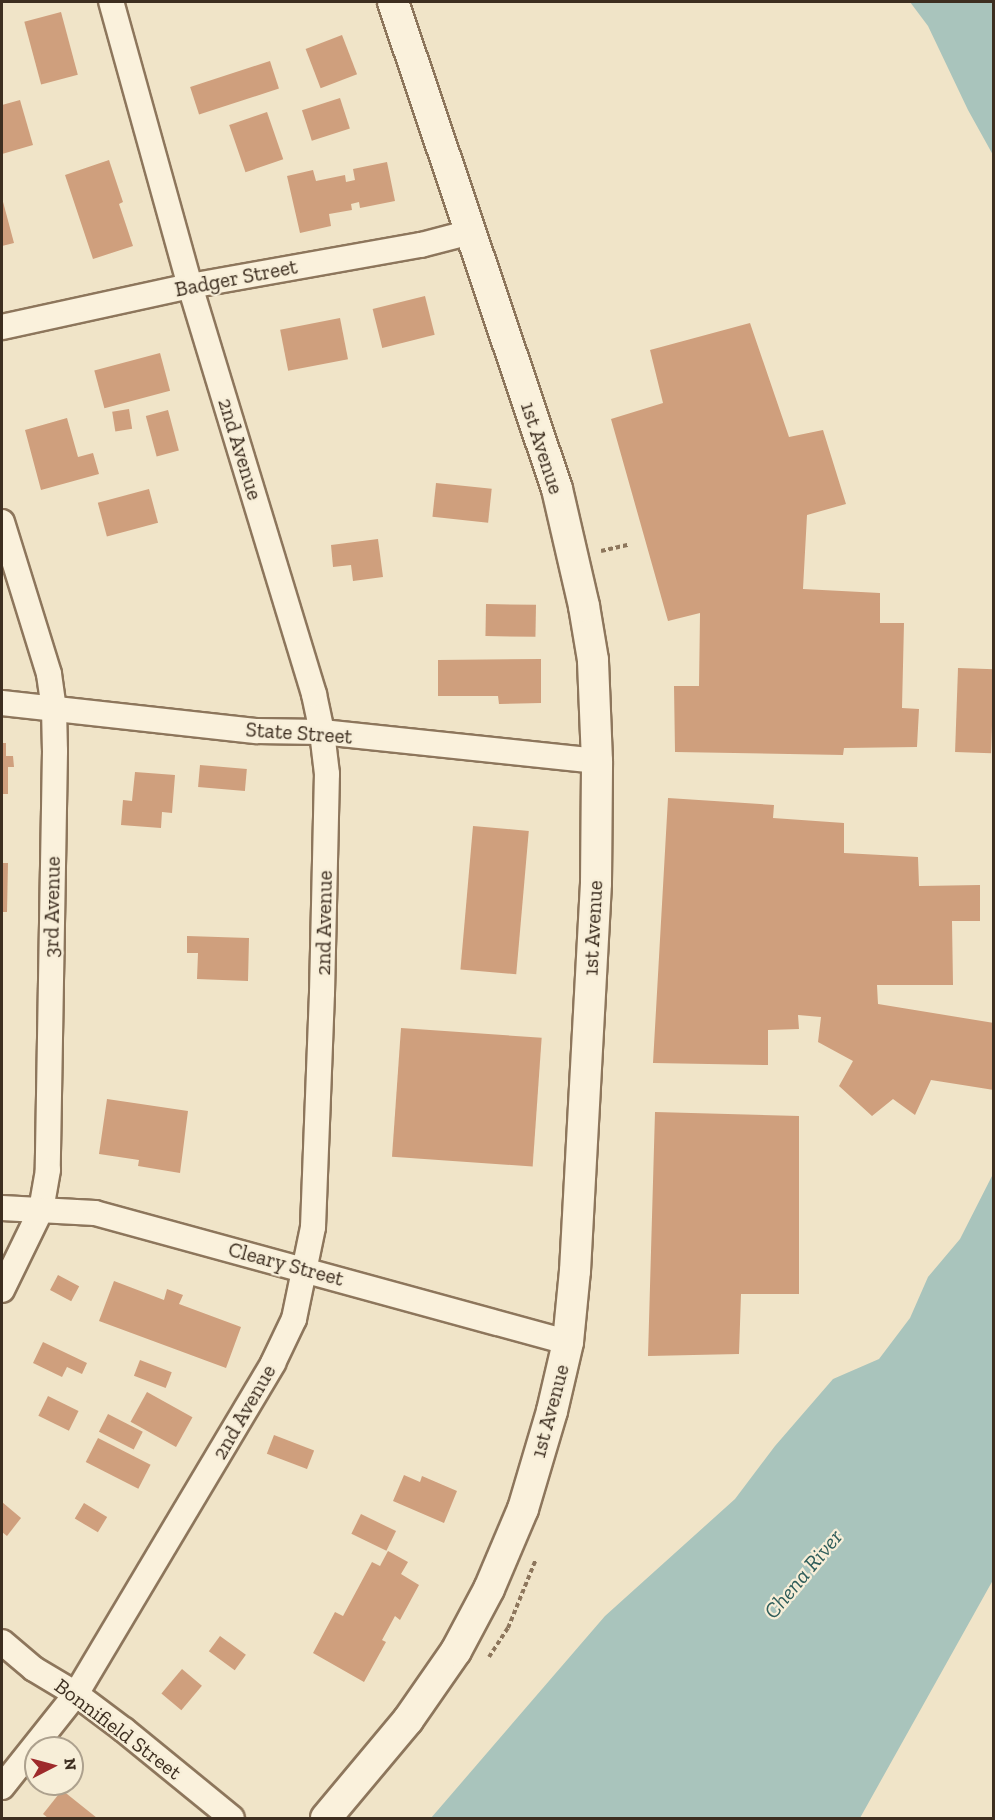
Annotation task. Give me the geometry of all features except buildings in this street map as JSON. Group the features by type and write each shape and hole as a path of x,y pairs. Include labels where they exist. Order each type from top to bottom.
{"street":[{"name":"2nd Avenue","path":"2,1787 76,1694 273,1363 294,1319 313,1227 327,774 322,732 314,694 190,286 111,2"},
{"name":"1st Avenue","path":"326,1818 408,1720 456,1651 489,1589 523,1509 552,1411 568,1342 575,1271 596,883 597,761 593,660 584,606 559,499 393,2"},
{"name":"Badger Street","path":"2,327 190,286 422,245 471,232"},
{"name":"3rd Avenue","path":"2,522 49,674 54,708 48,1170 41,1210 2,1290"},
{"name":"State Street","path":"2,703 256,730 322,732 597,761"},
{"name":"Cleary Street","path":"2,1208 95,1213 305,1268 568,1342"},
{"name":"Bonnifield Street","path":"2,1642 34,1669 76,1694 232,1818"}],"path":[{"path":"597,552 628,545"}],"water":[{"path":"910,2 993,2 993,155 968,110 928,26"},
{"name":"Chena River","path":"993,1174 993,1580 860,1818 431,1818 605,1616 735,1499 775,1446 833,1379 879,1359 910,1318 928,1277 960,1239"}]}
